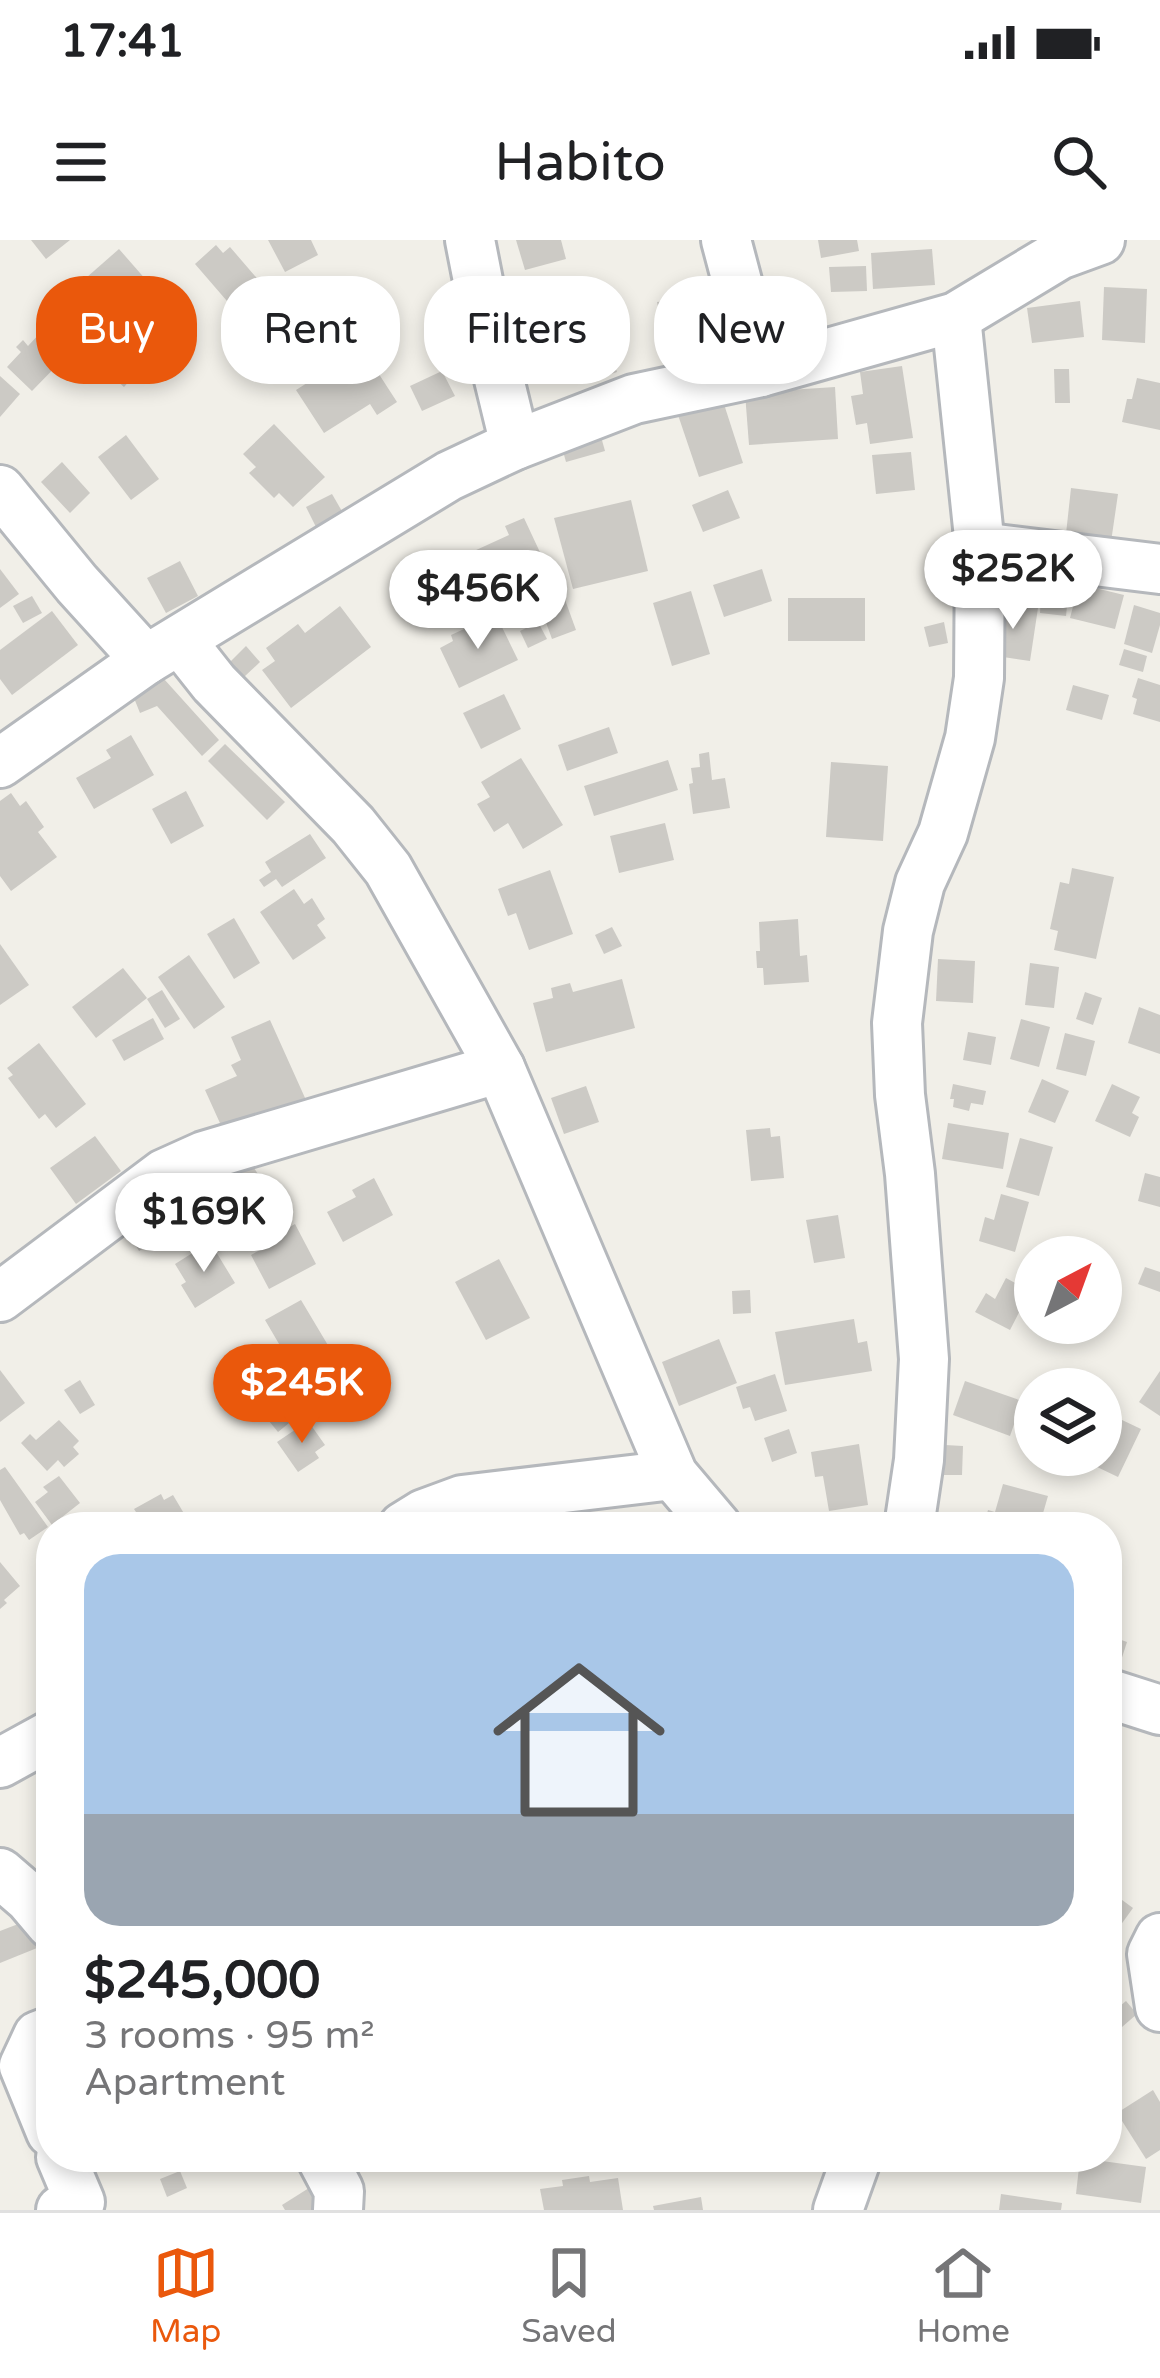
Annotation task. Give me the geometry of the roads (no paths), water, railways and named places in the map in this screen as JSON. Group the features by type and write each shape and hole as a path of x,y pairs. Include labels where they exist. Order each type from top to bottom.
{"street":[{"path":"470,240 515,445"},
{"path":"726,240 736,276"},
{"path":"827,353 956,317 1059,255 1100,240"},
{"path":"911,1512 924,1359 899,1095 897,1023 908,931 970,738 980,678 980,547 956,317"},
{"path":"0,763 163,650 449,476 634,399 705,384"},
{"path":"0,490 77,584 214,683 353,825 388,869 500,1068 673,1475 704,1512"},
{"path":"980,547 1160,568"},
{"path":"0,1297 164,1174 204,1156 500,1068"},
{"path":"429,1512 462,1499 673,1475"},
{"path":"1122,1698 1160,1710"},
{"path":"0,1763 36,1743"},
{"path":"0,1873 36,1906"},
{"path":"1160,1938 1152,1954 1160,2006"},
{"path":"36,2040 24,2066 36,2095"},
{"path":"62,2210 80,2202 67,2172"},
{"path":"329,2172 339,2191 338,2210"},
{"path":"838,2210 852,2172"}]}
